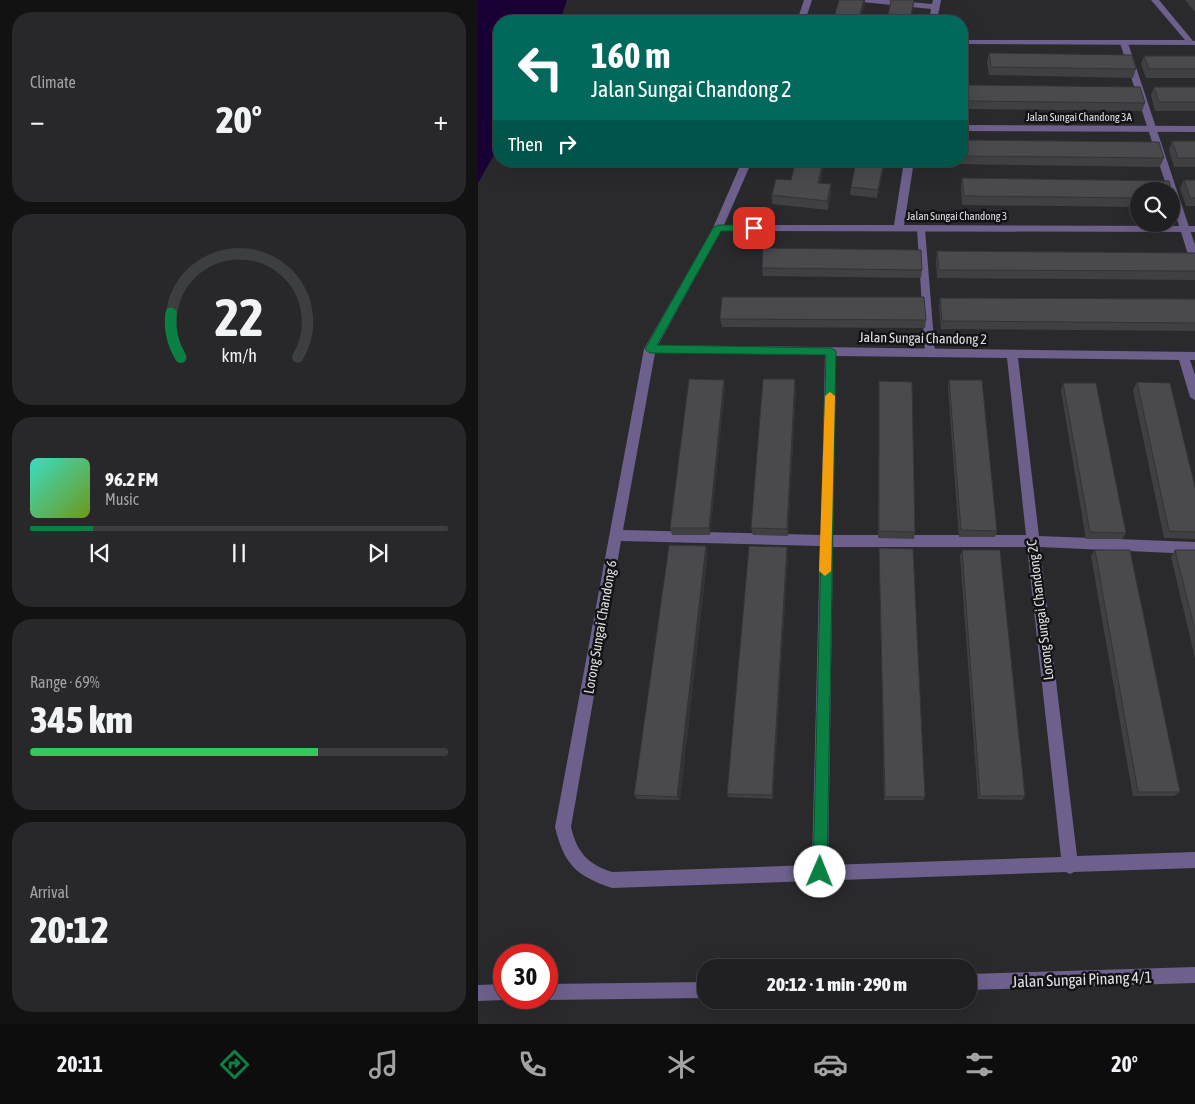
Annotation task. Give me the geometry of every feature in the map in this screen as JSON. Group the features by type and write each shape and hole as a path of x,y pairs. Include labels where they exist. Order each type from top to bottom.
{"street":[{"path":"803,15 808,0"},
{"path":"862,0 936,3"},
{"path":"1155,0 1194,44"},
{"path":"968,42 1194,44"},
{"name":"Jalan Sungai Chandong 3A","path":"968,128 1196,129"},
{"name":"Lorong Sungai Chandong 6","path":"745,167 718,228 650,349 564,827 567,845 576,862 593,875 612,880 820,872"},
{"path":"898,229 908,167"},
{"name":"Jalan Sungai Chandong 3","path":"718,228 1196,229"},
{"name":"Jalan Sungai Chandong 2","path":"650,349 1196,356"},
{"path":"831,351 820,872 1070,866 1196,860"},
{"name":"Lorong Sungai Chandong 2C","path":"1012,354 1070,866"},
{"path":"1183,356 1196,397"},
{"path":"617,535 826,541 1032,541 1196,548"},
{"name":"Jalan Sungai Pinang 4/1","path":"977,982 1196,975"},
{"path":"558,992 697,990"},
{"path":"478,993 493,992"}],"lane":[{"path":"1124,43 1196,264"},
{"path":"921,229 930,353"}],"shaded area":[{"path":"478,0 567,0 562,15 493,15 493,157 478,183"}],"building":[{"path":"839,0 864,0 860,15 835,15"},
{"path":"891,0 914,0 911,15 888,15"},
{"path":"989,53 1132,55 1136,69 991,67"},
{"path":"1144,56 1196,56 1196,69 1149,69"},
{"path":"968,85 1140,87 1145,103 968,101"},
{"path":"1154,87 1196,87 1196,102 1159,102"},
{"path":"968,140 1159,142 1164,158 968,156"},
{"path":"1172,141 1196,141 1196,158 1178,158"},
{"path":"794,167 822,167 818,183 831,184 827,201 772,195 776,179 791,180"},
{"path":"855,167 883,167 878,190 851,187"},
{"path":"962,178 1169,182 1130,182 1130,198 964,196"},
{"path":"1184,180 1196,180 1196,198 1190,198"},
{"path":"763,248 921,250 922,270 762,268"},
{"path":"937,251 1196,253 1196,271 939,270"},
{"path":"722,297 924,297 926,320 720,319"},
{"path":"940,298 1196,299 1196,323 942,321"},
{"path":"689,379 724,380 709,528 670,528"},
{"path":"763,379 795,379 787,529 751,528"},
{"path":"949,380 982,380 997,531 961,530"},
{"path":"879,381 912,382 915,532 879,531"},
{"path":"1137,382 1170,383 1196,491 1196,532 1169,531"},
{"path":"1063,383 1096,383 1126,533 1090,532"},
{"path":"669,545 706,546 677,797 634,795"},
{"path":"749,546 787,547 772,795 727,794"},
{"path":"879,548 913,549 925,797 885,797"},
{"path":"962,550 1000,550 1025,796 980,796"},
{"path":"1095,550 1130,550 1180,792 1138,792"},
{"path":"1175,550 1196,550 1196,634"}],"slow traffic":[{"path":"825,571 830,396"}],"route":[{"path":"754,228 718,228 650,349 831,351 820,872"}]}
